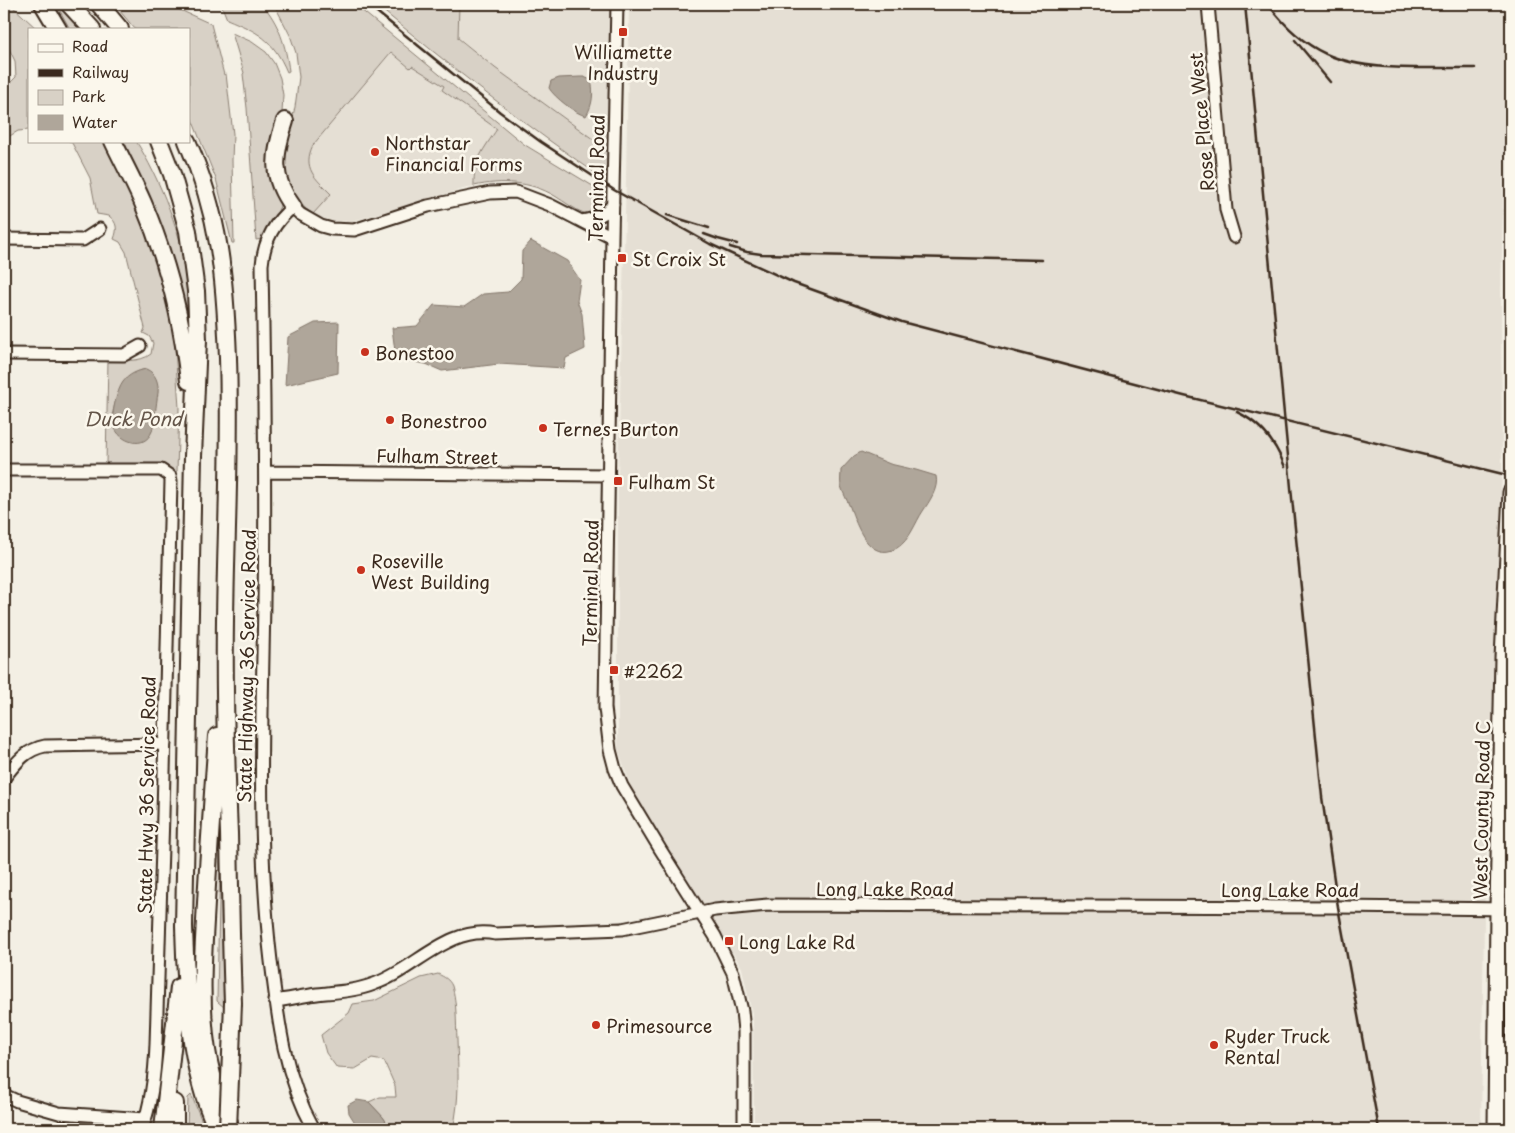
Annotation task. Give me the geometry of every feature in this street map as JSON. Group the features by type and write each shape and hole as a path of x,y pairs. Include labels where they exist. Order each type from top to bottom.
{"highway":[{"path":"43,4 57,28"},
{"path":"69,4 91,28"},
{"path":"98,4 119,28"},
{"path":"285,121 277,144 276,167 281,188 293,207"},
{"path":"113,142 152,227 174,298 187,363 193,456"},
{"path":"159,142 180,198 193,264 198,340 193,456 184,926 177,1013 163,1129"},
{"path":"187,142 209,199 226,295 230,406 225,622 227,790 233,1003 230,1129"},
{"path":"225,622 210,830 202,1002 204,1032 211,1069 230,1129"},
{"path":"184,926 193,1045 206,1099 217,1129"},
{"path":"175,1129 177,1013"}],"main road":[{"name":"West County Road C","path":"1496,1129 1504,909 1507,627 1511,492"},
{"path":"1511,1043 1511,1129"}],"street":[{"name":"Terminal Road","path":"617,4 605,708 610,750 617,774 633,805 725,954 734,980 742,1011 744,1129"},
{"name":"Rose Place West","path":"1208,4 1226,210 1234,237"},
{"path":"293,207 321,226 332,229 354,230 436,205 490,193 516,192 550,205 612,237"},
{"path":"581,222 600,216 613,204"},
{"name":"State Highway 36 Service Road","path":"293,207 284,214 270,232 263,254 266,472 260,790 262,863 275,1001 282,1047 300,1100 314,1129"},
{"path":"4,240 83,240 100,230"},
{"path":"4,354 124,355 140,346"},
{"name":"State Hwy 36 Service Road","path":"4,470 156,470 166,472 171,481 155,1070 151,1099 144,1124"},
{"name":"Fulham Street","path":"266,472 609,476"},
{"path":"4,778 23,756 35,748 45,746 165,744"},
{"name":"Long Lake Road","path":"275,1001 345,991 373,984 398,972 435,948 466,934 622,929 700,913 768,905 1504,909"},
{"path":"4,1095 17,1101 59,1113 144,1124"}],"shaded area":[{"path":"459,4 610,4 608,150 495,68 458,37"},
{"path":"629,4 1507,4 1501,298 1502,470 1484,918 1481,1129 754,1129 753,1018 742,968 636,801 618,749 618,473"},
{"path":"391,52 410,68 412,66 444,86 442,90 497,129 476,164 473,174 474,186 353,221 336,222 319,217 313,214 330,194 312,174 309,166 309,154 313,145"}],"green space":[{"path":"4,4 10,4 36,28 28,28 28,130 18,131 8,137 4,134 4,89 16,77 15,61 4,39"},
{"path":"56,4 62,6 81,28 69,28"},
{"path":"114,4 167,4 211,24 224,75 226,74 233,134 234,243 232,243 216,179 190,114 190,28 134,28"},
{"path":"221,4 262,4 273,19 281,35 289,71 287,72 276,52 263,38 227,19"},
{"path":"274,4 354,4 525,145 606,194 603,206 594,213 586,214 536,187 516,183 474,186 477,162 497,129 442,90 444,86 412,66 410,68 391,52 313,145 309,160 312,172 315,178 331,194 313,214 292,194 282,165 295,107 299,77 296,53 290,35"},
{"path":"375,4 459,4 458,38 495,68 608,150 607,181 489,95"},
{"path":"232,33 252,42 266,52 274,63 280,78 283,95 282,113 271,144 280,206 262,239 256,240 244,73"},
{"path":"70,142 107,142 129,187 155,250 174,332 179,408 177,471 174,473 169,467 162,464 106,464 108,360 141,359 151,354 153,343 149,336 143,333 145,328 126,252 120,242 114,239 116,232 115,223 109,216 97,214 90,178","holes":["146,369 158,387 152,431 146,439 112,416 116,400 126,380 131,375"]},
{"path":"124,142 137,142 145,156 162,190 176,228 186,264 192,354 142,181"},
{"path":"220,849 223,849 226,1009 217,1001"},
{"path":"438,974 451,984 456,1006 458,1085 453,1129 391,1129 369,1102 380,1097 396,1097 395,1086 384,1061 372,1059 355,1069 337,1068 326,1053 321,1035 349,1013 353,1004 374,1001 421,978"},
{"path":"191,1095 205,1129 187,1129 188,1098"}],"water":[{"path":"584,77 591,80 593,94 586,116 566,105 549,88 551,81 559,78"},
{"path":"531,241 567,261 580,280 577,301 582,314 585,349 566,358 564,368 499,364 442,371 426,364 396,359 392,328 417,326 434,305 464,307 483,294 508,292 521,279 522,251"},
{"path":"339,322 338,373 285,385 288,337 315,323"},
{"name":"Duck Pond","path":"146,369 154,376 158,386 154,423 149,437 144,441 132,442 121,436 114,426 116,397 123,382 128,377 133,373"},
{"path":"861,452 890,464 936,476 937,481 933,495 909,536 897,548 879,551 872,547 856,524 841,486 841,470 854,456"},
{"path":"357,1100 369,1102 391,1129 359,1129 349,1113 348,1105"}],"railway":[{"path":"367,4 500,112 541,142 614,190 710,244 794,283 902,322 1184,396 1511,476"},
{"path":"1245,4 1322,797 1338,907 1379,1129"},
{"path":"1268,4 1280,19 1301,39 1317,50 1343,60 1379,67 1475,68"},
{"path":"1295,40 1330,82"},
{"path":"667,215 709,228"},
{"path":"704,234 737,244"},
{"path":"730,247 761,254 1042,260"},
{"path":"1237,412 1260,428 1272,442 1285,467"}],"place":[{"name":"Williamette Industry","path":"623,32"},
{"name":"Northstar Financial Forms","path":"375,152"},
{"name":"St Croix St","path":"622,258"},
{"name":"Bonestoo","path":"365,352"},
{"name":"Bonestroo","path":"390,420"},
{"name":"Ternes-Burton","path":"543,428"},
{"name":"Fulham St","path":"618,481"},
{"name":"Roseville West Building","path":"361,570"},
{"name":"#2262","path":"614,670"},
{"name":"Long Lake Rd","path":"729,941"},
{"name":"Primesource","path":"596,1025"},
{"name":"Ryder Truck Rental","path":"1214,1045"}]}
